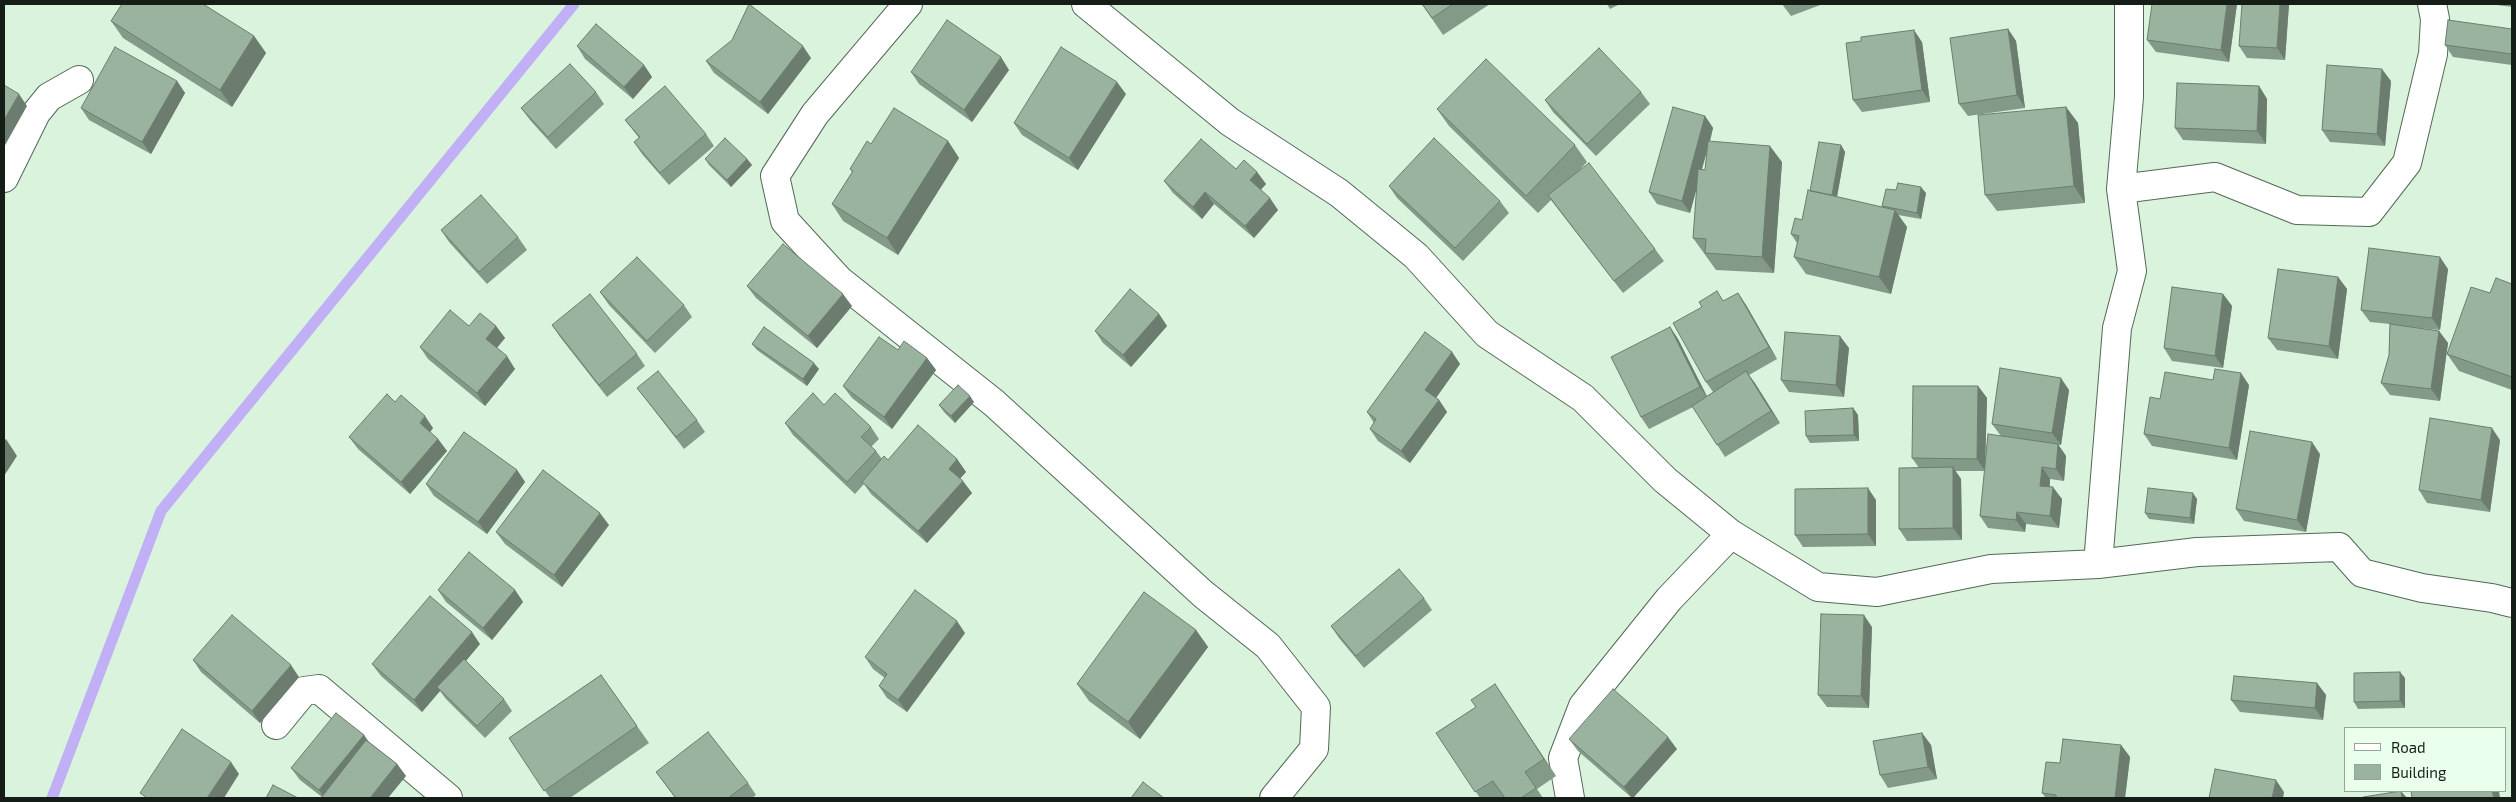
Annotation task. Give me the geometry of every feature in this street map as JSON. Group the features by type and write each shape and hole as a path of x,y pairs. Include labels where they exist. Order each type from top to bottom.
{"street":[{"path":"908,4 815,114 775,176 785,221 839,280 994,403 1203,594 1268,646 1316,707 1314,749 1274,798"},
{"path":"1086,4 1230,122 1338,194 1408,250 1487,334 1583,398 1665,480 1731,534 1818,587 1877,592 1991,569 2098,564 2197,552 2339,547 2362,573 2422,588 2492,598 2512,604"},
{"path":"2098,564 2117,328 2132,271 2121,189 2129,97 2129,4"},
{"path":"2121,189 2215,177 2297,210 2369,212 2407,163 2433,54 2435,19 2432,4"},
{"path":"4,178 36,113 49,97 79,80"},
{"path":"1570,798 1563,758 1583,706 1669,599 1731,534"},
{"path":"276,725 304,691 319,688 448,798"}],"building":[{"path":"122,4 203,4 254,36 220,90 111,21"},
{"path":"749,4 803,46 760,102 706,61 732,40"},
{"path":"1422,4 1453,4 1432,18"},
{"path":"2152,4 2227,4 2221,50 2147,40"},
{"path":"2242,4 2280,4 2277,48 2239,46"},
{"path":"947,20 1001,57 964,110 911,72"},
{"path":"2448,20 2512,29 2512,54 2445,45"},
{"path":"596,24 644,65 624,87 577,46"},
{"path":"2008,29 2017,95 1959,104 1950,38"},
{"path":"1914,30 1922,90 1853,100 1846,43 1861,41 1861,37"},
{"path":"115,47 177,81 142,142 81,108"},
{"path":"1061,47 1117,82 1069,158 1014,123"},
{"path":"1599,48 1641,92 1587,144 1545,100"},
{"path":"1486,59 1575,145 1526,196 1437,109"},
{"path":"570,64 596,92 548,137 521,108"},
{"path":"2327,65 2382,69 2377,134 2322,130"},
{"path":"2177,83 2259,86 2257,131 2175,128"},
{"path":"4,85 19,94 4,120"},
{"path":"665,86 706,134 660,173 634,142 640,137 625,120"},
{"path":"1673,107 1705,116 1682,201 1649,192"},
{"path":"2066,107 2074,186 1985,195 1978,115"},
{"path":"894,108 948,141 887,238 832,204 853,171 850,169 867,141 871,144"},
{"path":"725,138 747,159 727,180 705,159"},
{"path":"1434,138 1500,201 1455,248 1389,186"},
{"path":"1201,139 1236,169 1244,160 1257,172 1250,180 1270,198 1245,226 1205,192 1193,207 1164,181"},
{"path":"1708,141 1770,146 1762,257 1705,253 1706,239 1693,238 1698,169 1705,170"},
{"path":"1819,142 1841,145 1832,195 1810,191"},
{"path":"1589,163 1655,249 1614,281 1548,195"},
{"path":"1898,183 1921,187 1917,213 1882,206 1886,189 1896,190"},
{"path":"1808,190 1895,210 1879,277 1794,257 1799,236 1791,234 1795,218 1802,220"},
{"path":"481,195 518,237 479,272 441,230"},
{"path":"783,244 843,294 808,336 747,286"},
{"path":"2369,248 2440,257 2432,318 2361,310"},
{"path":"637,257 684,305 647,341 600,292"},
{"path":"2278,269 2338,277 2329,346 2268,338"},
{"path":"2496,278 2512,284 2512,377 2447,354 2471,287 2490,293"},
{"path":"2172,287 2223,294 2215,356 2164,348"},
{"path":"1130,289 1159,314 1123,355 1095,331"},
{"path":"1717,291 1723,301 1738,293 1769,347 1706,382 1673,323 1702,307 1699,302"},
{"path":"590,294 637,354 599,385 552,325"},
{"path":"450,310 469,326 480,313 496,326 486,339 507,356 477,393 420,347"},
{"path":"2390,324 2439,331 2431,389 2381,383 2389,355"},
{"path":"764,327 814,363 803,379 752,344"},
{"path":"1670,327 1700,387 1641,417 1611,357"},
{"path":"1425,332 1452,352 1425,390 1439,400 1401,451 1370,429 1376,419 1367,412"},
{"path":"1785,332 1840,336 1836,385 1781,380"},
{"path":"879,337 898,350 904,341 927,358 884,417 843,386"},
{"path":"2000,368 2061,378 2052,433 1992,424"},
{"path":"2215,369 2241,373 2229,448 2144,434 2150,397 2160,399 2165,372 2213,380"},
{"path":"658,371 697,420 676,437 637,388"},
{"path":"1746,371 1771,411 1717,445 1692,406"},
{"path":"958,385 970,396 951,416 939,405"},
{"path":"1913,386 1978,386 1977,459 1912,458"},
{"path":"813,393 824,405 835,393 871,427 861,437 876,451 847,482 785,423"},
{"path":"387,394 395,402 401,395 425,416 420,423 438,439 401,482 349,437"},
{"path":"1853,408 1854,435 1806,436 1805,411"},
{"path":"2430,418 2492,428 2481,500 2419,490"},
{"path":"918,425 957,459 949,469 963,481 918,531 862,482 884,456 888,460"},
{"path":"2250,431 2312,442 2297,520 2236,509"},
{"path":"464,432 517,470 478,522 426,484"},
{"path":"1988,434 2058,444 2056,469 2042,467 2040,486 2053,487 2050,516 2017,512 2016,520 1980,516"},
{"path":"1953,467 1953,528 1899,529 1899,468"},
{"path":"543,470 600,513 554,575 496,532"},
{"path":"1868,488 1868,534 1795,535 1795,489"},
{"path":"2148,488 2193,493 2190,518 2145,513"},
{"path":"469,552 515,590 483,628 438,590"},
{"path":"1399,569 1424,598 1356,656 1331,626"},
{"path":"915,590 957,621 898,700 879,686 887,674 865,657"},
{"path":"1144,592 1196,630 1128,722 1077,684"},
{"path":"430,596 472,632 414,700 372,664"},
{"path":"1821,614 1864,615 1861,696 1818,695"},
{"path":"232,615 291,665 252,711 193,660"},
{"path":"464,659 504,699 477,726 437,687"},
{"path":"2400,672 2400,701 2354,702 2354,673"},
{"path":"601,675 637,726 544,791 509,738"},
{"path":"2234,676 2317,683 2315,708 2231,700"},
{"path":"1495,684 1544,759 1525,772 1536,788 1521,798 1505,798 1493,781 1475,792 1436,733 1476,707 1471,700"},
{"path":"1613,689 1668,737 1624,787 1569,739"},
{"path":"336,713 364,735 319,790 291,768"},
{"path":"182,729 231,762 207,798 147,798 140,793"},
{"path":"708,732 748,783 728,798 676,798 656,772"},
{"path":"1922,733 1928,767 1880,775 1873,741"},
{"path":"2063,739 2121,745 2115,798 2056,798 2056,795 2042,793 2046,762 2060,763"},
{"path":"366,740 397,764 370,798 321,798"},
{"path":"2215,769 2276,780 2272,798 2209,798"},
{"path":"1143,782 1164,798 1131,798"},
{"path":"273,785 298,798 266,798"},
{"path":"2401,792 2402,798 2363,798"},
{"path":"2411,792 2492,792 2494,798 2412,798"}],"waterway":[{"path":"52,798 161,511 574,4"}]}
